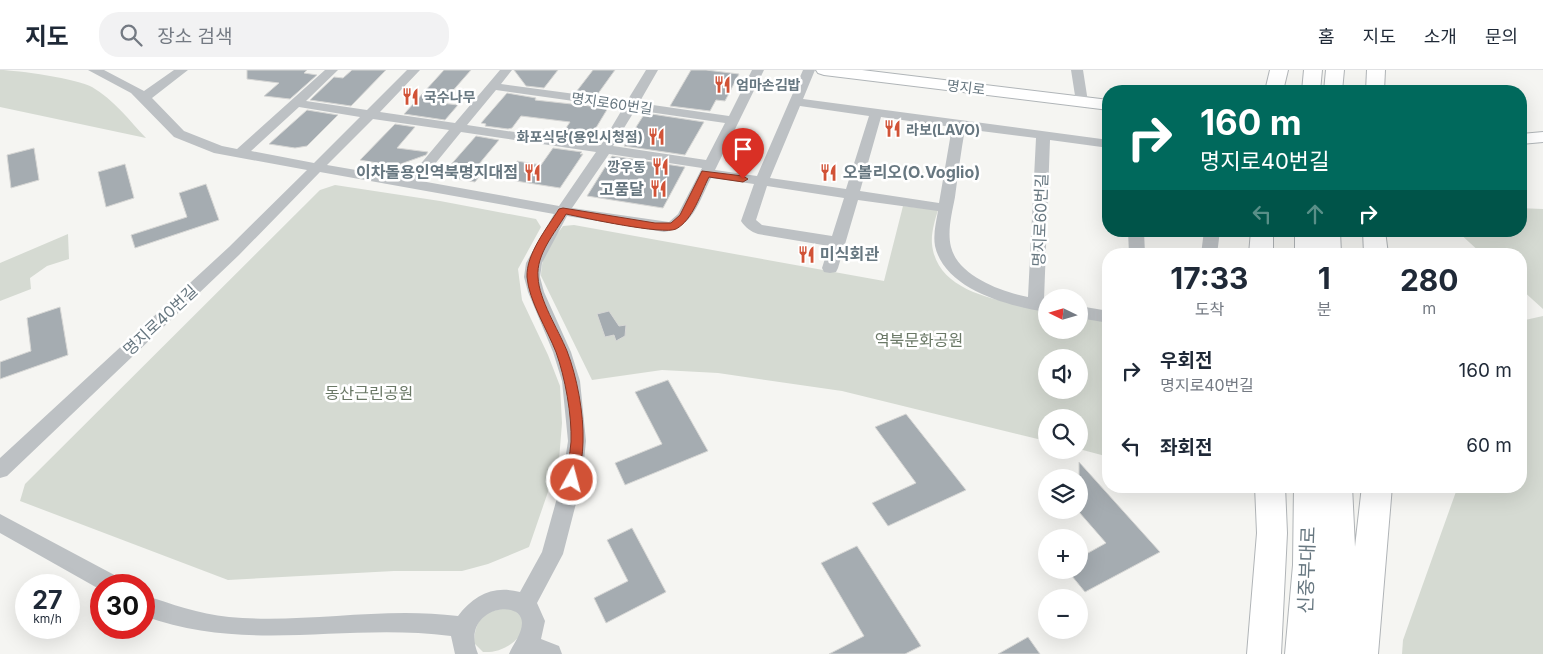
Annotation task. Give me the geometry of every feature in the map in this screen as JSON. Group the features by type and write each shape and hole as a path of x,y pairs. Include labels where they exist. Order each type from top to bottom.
{"highway":[{"path":"1275,85 1279,70"},
{"path":"1311,85 1312,70"},
{"path":"1334,85 1335,70"},
{"path":"1375,85 1376,70"},
{"path":"1264,654 1272,533 1270,493"},
{"name":"신중부대로","path":"1302,654 1309,565 1308,493"},
{"name":"신중부대로","path":"1334,654 1340,552 1337,493"},
{"path":"1361,654 1377,493"}],"main road":[{"name":"명지로","path":"824,70 1102,104"},
{"path":"1527,139 1543,138"}],"street":[{"path":"94,70 135,90 179,134 219,150 655,226 673,226 684,217 758,70"},
{"path":"144,97 182,70"},
{"path":"240,154 332,70"},
{"name":"명지로40번길","path":"0,470 227,258 414,70"},
{"path":"411,184 506,70"},
{"path":"525,603 552,554 572,480 577,441 571,382 562,352 542,308 532,277 534,263 563,211 605,149 652,70"},
{"path":"809,70 762,181 748,221 758,229 837,242"},
{"path":"1077,70 1079,73 1082,102"},
{"name":"명지로60번길","path":"492,86 732,120"},
{"path":"795,102 1102,143"},
{"path":"296,104 605,149 762,181 945,208"},
{"path":"830,268 876,113"},
{"name":"명지로60번길","path":"958,124 942,230 943,247 948,259 963,275 978,286 998,296 1038,304"},
{"name":"명지로60번길","path":"1041,289 1043,135"},
{"path":"1088,313 1102,315"},
{"path":"0,524 92,574"},
{"path":"467,654 463,648 464,627 475,611 491,600 503,597 515,598 525,603 532,611 535,622 534,633 524,650 551,654"},
{"path":"155,610 188,622 225,628 298,630 396,622 429,622 464,627"}],"green space":[{"path":"0,70 47,76 74,81 92,87 114,104 146,138 0,107"},
{"name":"동산근린공원","path":"335,185 440,201 536,219 541,227 518,269 522,300 548,355 560,386 562,423 559,460 529,547 488,564 462,571 394,571 228,580 20,501 25,484 320,190"},
{"name":"역북문화공원","path":"903,206 938,210 932,244 937,261 946,275 976,293 994,299 1038,308 1038,339 1088,339 1088,316 1102,318 1102,455 1088,451 1088,409 1038,409 1038,439 842,391 718,373 662,370 592,380 541,276 545,255 550,244 563,226 574,225 884,281"},
{"path":"1527,208 1543,209 1543,309 1527,294 1527,248 1475,248 1464,237 1527,237"},
{"path":"68,234 69,259 47,266 30,278 31,289 0,301 0,263"},
{"path":"1543,316 1543,654 1402,654 1403,640 1456,493 1527,493 1527,320"},
{"path":"510,608 519,614 523,621 523,629 519,636 504,648 483,652 474,643 479,621 488,613"}],"building":[{"path":"247,70 307,70 304,73 317,75 290,99 264,96 279,83 247,79"},
{"path":"352,70 386,70 351,106 310,100 334,77 343,78"},
{"path":"444,70 471,70 442,103 458,105 445,120 404,114"},
{"path":"514,70 558,70 544,88 526,86"},
{"path":"593,70 615,70 597,95 576,92"},
{"path":"691,70 739,74 725,101 716,100 710,111 670,106"},
{"path":"507,93 536,98 535,100 608,108 588,141 560,137 570,122 521,116 512,128 508,129 485,126 486,124 481,123"},
{"path":"307,110 338,115 307,146 295,148 269,144"},
{"path":"645,113 704,122 685,155 624,146"},
{"path":"395,124 415,127 397,148 428,152 426,155 395,166 360,160"},
{"path":"476,136 499,140 479,164 488,165 475,182 451,178 447,169"},
{"path":"34,148 39,180 11,188 7,155"},
{"path":"553,148 582,152 580,154 583,154 560,188 503,179 517,161 541,165"},
{"path":"612,156 685,167 663,208 587,196"},
{"path":"125,164 134,198 106,207 98,172"},
{"path":"206,184 219,220 135,248 131,235 187,217 179,193"},
{"path":"60,307 68,355 0,379 0,362 31,351 27,318"},
{"path":"609,311 619,326 626,325 625,336 616,341 614,335 605,337 597,314"},
{"path":"668,380 708,451 625,485 615,463 662,444 635,392"},
{"path":"906,414 966,490 888,526 872,503 916,483 875,427"},
{"path":"1079,462 1085,469 1079,469"},
{"path":"1088,472 1102,488 1102,493 1107,493 1160,552 1088,590 1083,589 1074,579 1088,579 1088,553 1106,543 1085,519 1088,519"},
{"path":"632,528 666,592 606,623 594,598 628,581 607,540"},
{"path":"857,546 921,646 905,654 829,654 864,636 821,563"},
{"path":"1028,637 1040,654 998,654"}],"place":[{"name":"엄마손김밥","path":"722,84"},
{"name":"국수나무","path":"410,96"},
{"name":"라보(LAVO)","path":"892,129"},
{"name":"화포식당(용인시청점)","path":"657,136"},
{"name":"깡우동","path":"660,166"},
{"name":"이차돌용인역북명지대점","path":"532,172"},
{"name":"오볼리오(O.Voglio)","path":"829,172"},
{"name":"고품달","path":"658,189"},
{"name":"미식회관","path":"806,254"}],"route":[{"path":"572,480 577,441 574,401 571,382 562,352 542,308 532,277 538,253 563,211 655,226 673,226 684,217 706,173 743,179"}]}
